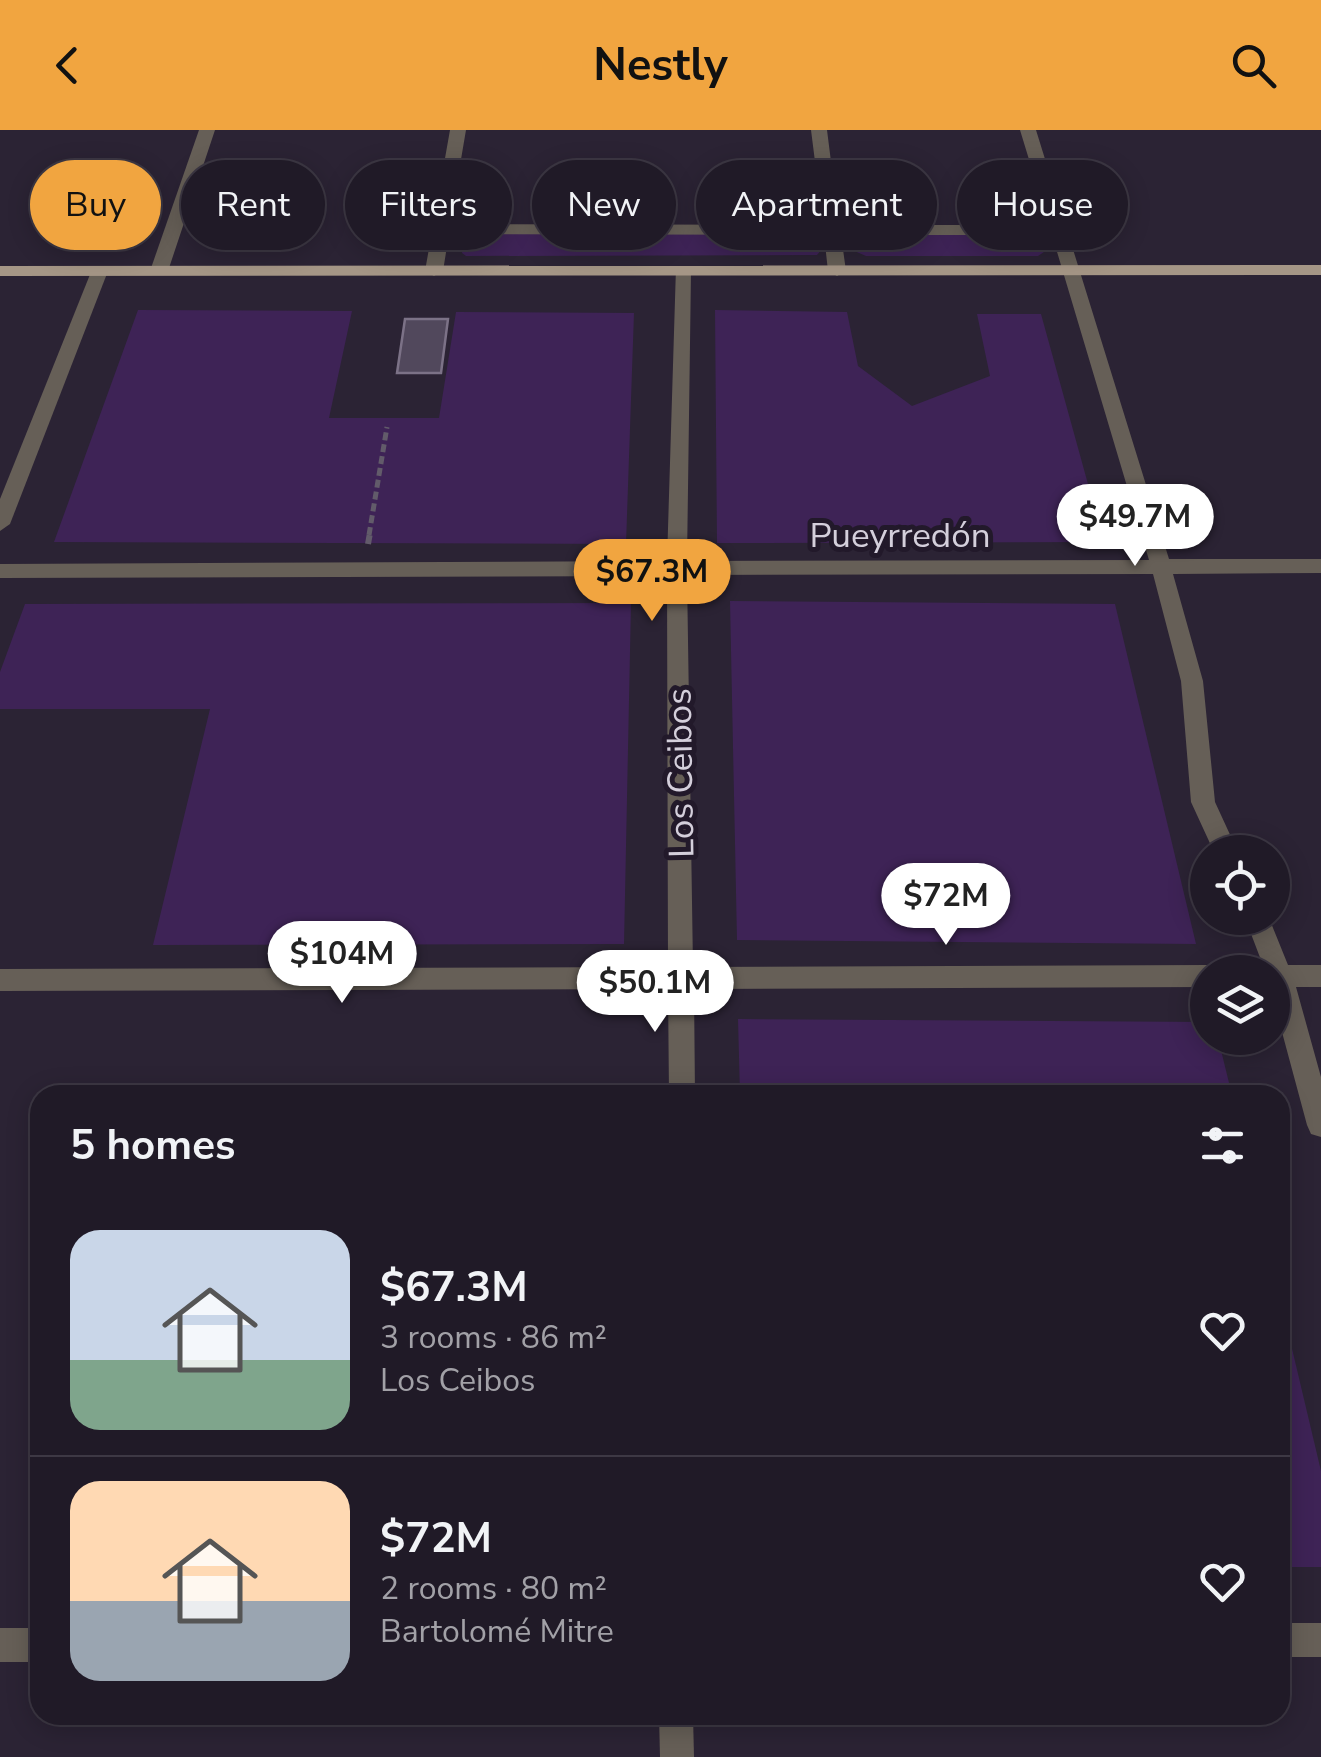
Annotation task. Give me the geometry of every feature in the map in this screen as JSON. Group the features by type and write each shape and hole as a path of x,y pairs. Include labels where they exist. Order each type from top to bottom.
{"main road":[{"path":"0,270 1321,270"}],"street":[{"path":"159,271 207,130"},
{"path":"453,160 458,130"},
{"path":"819,130 823,160"},
{"path":"1028,130 1036,160"},
{"path":"512,229 696,228"},
{"path":"434,270 438,250"},
{"path":"834,250 836,271"},
{"path":"1062,250 1161,567 1192,680 1203,802 1218,835"},
{"path":"0,524 100,271"},
{"name":"Los Ceibos","path":"682,271 677,568 682,1085"},
{"name":"Pueyrredón","path":"0,571 1321,566"},
{"path":"0,980 1190,976"},
{"path":"1290,976 1321,976"},
{"path":"1290,1022 1321,1124"},
{"path":"1290,1640 1321,1640"},
{"path":"0,1645 30,1645"},
{"path":"676,1725 676,1757"}],"path":[{"path":"364,570 388,427"}],"shaded area":[{"path":"512,233 532,233 532,250 676,250 676,234 696,234 696,250 821,250 817,255 462,253 512,250"},
{"path":"957,233 957,250 1044,252 1038,256 866,256 852,250 937,250 937,234"},
{"path":"138,310 352,311 329,418 439,418 456,312 634,313 626,544 54,542"},
{"path":"715,310 847,312 858,366 912,406 990,376 977,314 1041,314 1104,542 717,543"},
{"path":"730,601 1115,604 1190,919 1190,935 1194,935 1196,944 737,940"},
{"path":"631,603 624,944 153,945 210,709 0,709 0,672 25,604"},
{"path":"738,1019 1190,1022 1190,1055 1222,1055 1230,1085 740,1085"},
{"path":"1290,1340 1321,1471 1321,1567 1290,1567"}],"building":[{"path":"405,319 448,319 441,373 397,373"}]}
